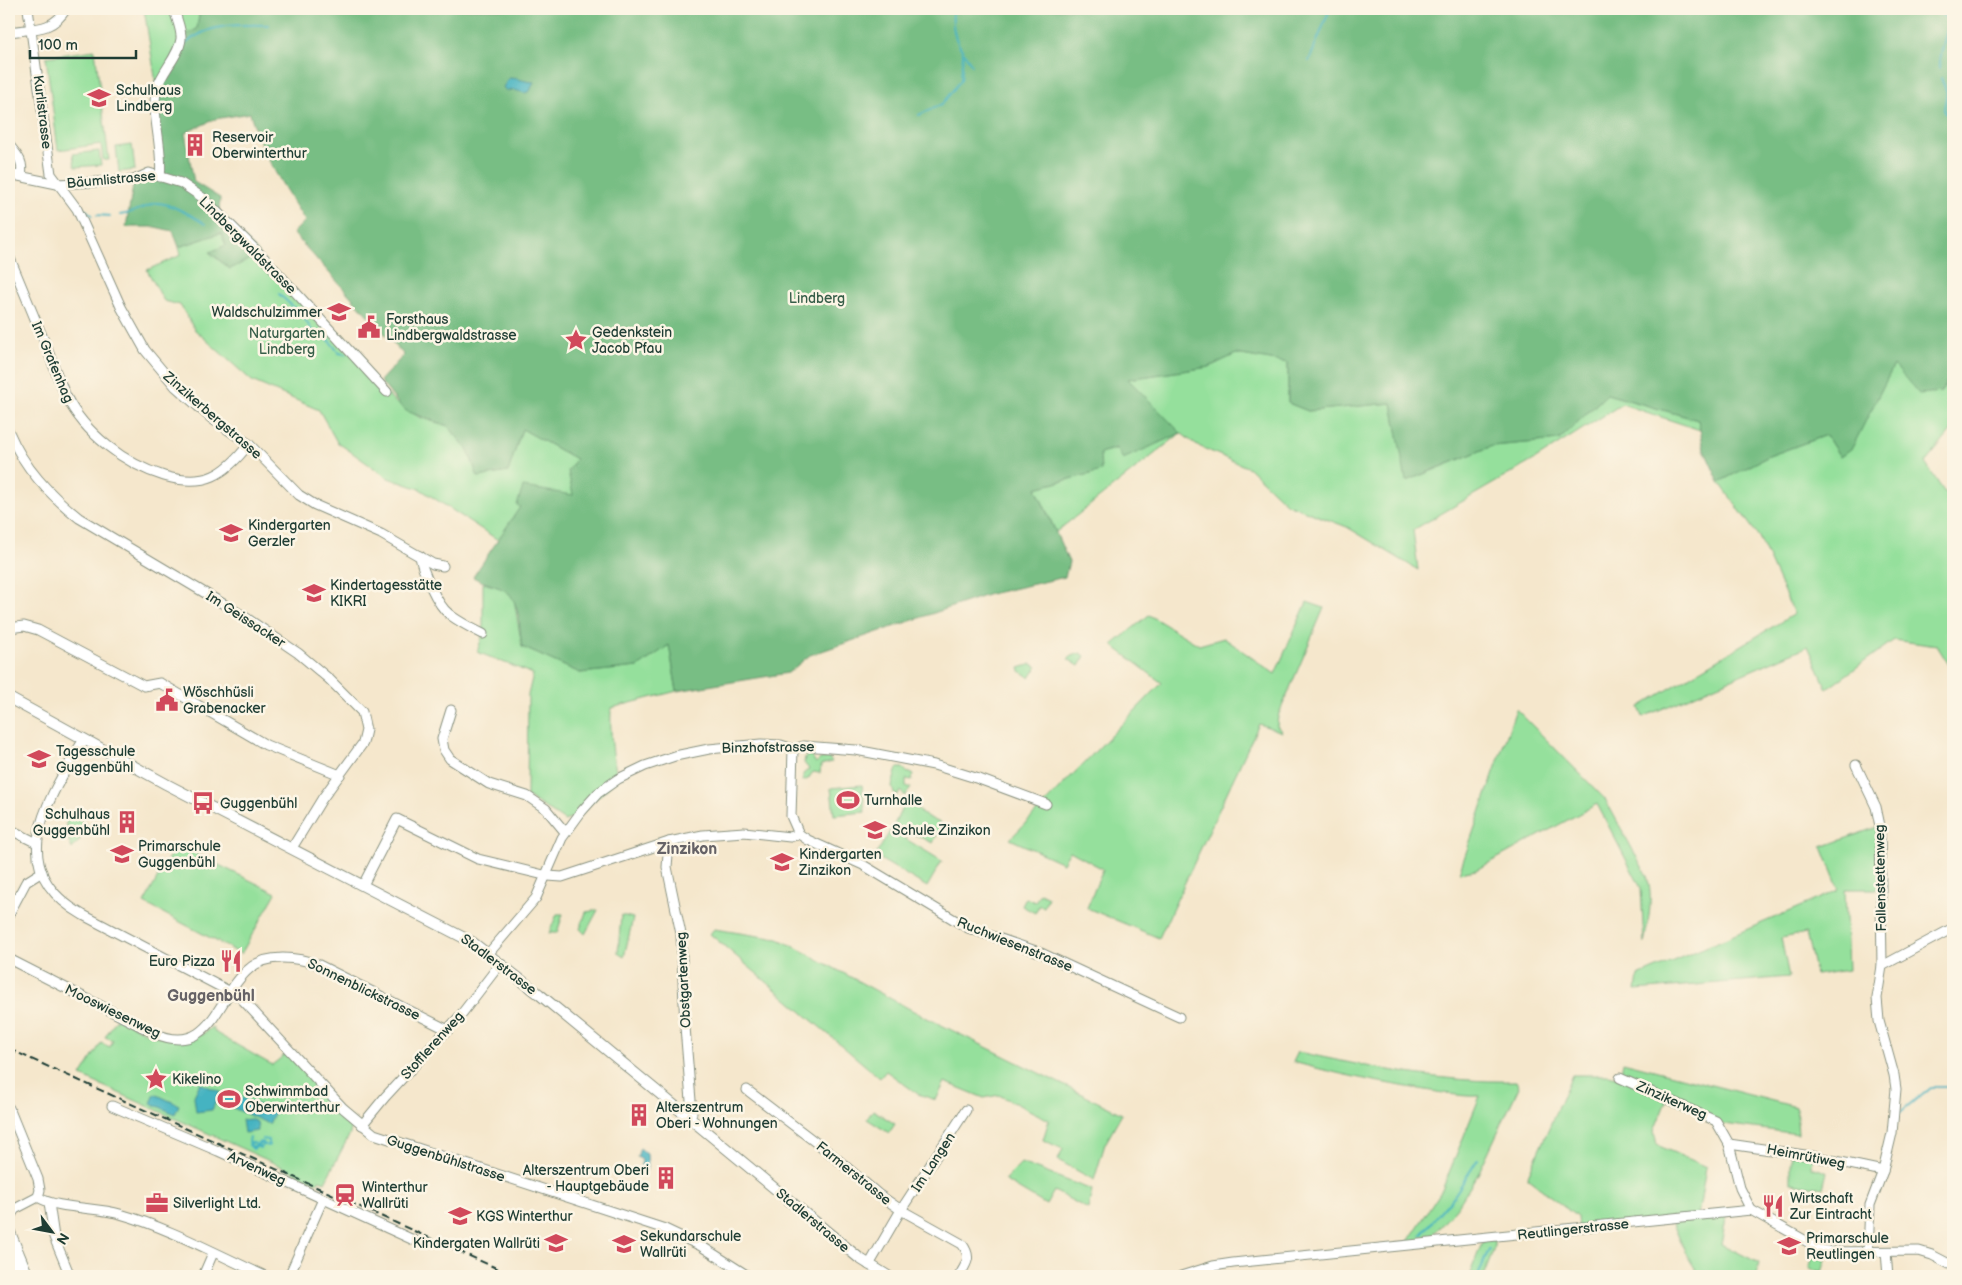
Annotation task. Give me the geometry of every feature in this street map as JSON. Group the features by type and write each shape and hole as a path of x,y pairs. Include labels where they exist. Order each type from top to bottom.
{"main road":[{"name":"Stadlerstrasse","path":"9,698 292,848 453,930 488,954 689,1117 871,1270 887,1276"},
{"path":"9,1230 28,1276"},
{"path":"9,1253 19,1276"}],"street":[{"name":"Kurlistrasse","path":"28,9 51,174 57,184"},
{"path":"9,32 54,24 66,9"},
{"name":"Bäumlistrasse","path":"9,174 57,184 134,180 149,173 160,177 163,161 156,106 157,89 164,70 180,46 181,37 174,9"},
{"path":"9,146 20,159 23,166 21,176"},
{"name":"Lindbergwaldstrasse","path":"160,177 181,183 219,212 265,259 387,392"},
{"name":"Zinzikerbergstrasse","path":"57,184 77,208 121,307 145,350 176,387 212,419 249,444 299,495 315,506 380,534 434,564 443,566"},
{"name":"Im Grafenhag","path":"9,256 67,397 90,430 108,445 125,458 158,474 173,479 194,480 208,478 222,472 233,464 249,444"},
{"name":"Im Geissacker","path":"9,432 11,444 34,477 55,499 73,513 261,627 298,653 359,708 365,722 365,739 292,848"},
{"path":"420,556 421,566 444,610 482,634"},
{"path":"9,628 24,626 38,630 144,686 160,683 266,745 340,775"},
{"path":"452,710 442,739 444,750 450,759 489,784 527,796 546,809 566,832"},
{"name":"Guggenbühlstrasse","path":"84,739 44,809 38,828 37,844 42,872 56,894 73,909 231,991 244,1001 342,1108 362,1125 385,1140 672,1232 701,1246 748,1276"},
{"name":"Binzhofstrasse","path":"488,954 532,904 548,876 566,832 598,793 618,779 645,766 709,749 761,744 781,745 793,749 804,746 822,747 901,758 971,776 1046,804"},
{"path":"363,885 397,819 478,859 548,876 562,877 669,842 703,835 744,832 790,837 799,834 791,816 793,749"},
{"name":"Fallenstettenweg","path":"1856,765 1872,795 1880,826 1882,966 1877,998 1880,1021 1896,1089 1892,1133 1883,1171 1870,1206 1868,1252"},
{"path":"9,830 37,844"},
{"name":"Ruchwiesenstrasse","path":"799,834 863,865 968,928 1039,952 1179,1017"},
{"name":"Obstgartenweg","path":"669,842 668,867 681,934 685,1027 692,1089 692,1113 689,1117"},
{"path":"9,914 26,882 42,872"},
{"path":"1882,966 1953,928"},
{"name":"Mooswiesenweg","path":"9,958 154,1033 171,1038 188,1037 206,1028 214,1019 231,991"},
{"name":"Sonnenblickstrasse","path":"231,991 247,970 257,964 283,958 303,960 319,965 448,1030"},
{"name":"Stofflerenweg","path":"362,1125 385,1097 448,1030 500,964"},
{"name":"Zinzikerweg","path":"1620,1078 1716,1121 1729,1144 1740,1188 1751,1210"},
{"name":"Farmerstrasse","path":"747,1090 831,1154 878,1194 901,1210 962,1244 969,1253 969,1260 959,1276"},
{"name":"Arvenweg","path":"112,1106 420,1243"},
{"path":"9,1108 38,1179 40,1190 38,1197"},
{"name":"Im Langen","path":"871,1270 901,1210 966,1110"},
{"name":"Heimrütiweg","path":"1729,1144 1812,1156 1883,1171"},
{"path":"38,1197 49,1204 94,1208 120,1214 265,1276"},
{"path":"9,1218 13,1206 38,1197"},
{"path":"288,1276 323,1199"},
{"path":"49,1204 54,1237 70,1276"},
{"path":"1751,1210 1822,1250 1918,1252 1943,1260 1953,1266"},
{"name":"Reutlingerstrasse","path":"1181,1276 1213,1266 1234,1263 1751,1210"},
{"path":"1886,1252 1888,1276"},
{"path":"203,1276 213,1253"}],"green space":[{"path":"144,9 200,9 197,29 157,89"},
{"name":"Lindberg","path":"200,9 1953,9 1953,371 1941,392 1919,394 1894,365 1852,448 1840,457 1826,435 1769,456 1719,482 1704,449 1698,420 1607,394 1559,440 1492,446 1406,481 1392,403 1308,411 1288,403 1288,363 1236,354 1209,367 1128,379 1181,433 1123,459 1116,448 1100,453 1101,471 1036,488 1069,562 1065,577 990,594 810,655 788,673 677,691 669,645 638,667 580,673 522,647 518,614 513,599 502,589 473,577 520,507 517,505 523,487 573,495 568,471 576,459 522,429 508,472 478,477 468,450 448,426 406,411 398,403 380,381 404,355 293,233 305,221 266,155 250,113 215,119 185,133 194,182 220,198 219,212 260,254 230,269 210,252 226,245 221,233 179,247 173,231 155,227 126,227 134,180 149,173 160,177 157,89 181,37 197,29"},
{"path":"95,50 109,160 103,160 101,144 58,150 46,57"},
{"path":"132,145 135,170 119,172 116,147"},
{"path":"99,151 101,165 75,167 73,154"},
{"name":"Naturgarten Lindberg","path":"221,233 226,245 210,253 230,269 258,255 396,403 419,417 448,426 468,450 478,477 508,472 522,429 576,459 574,495 521,507 498,540 420,489 388,478 337,442 319,410 252,381 195,330 180,305 164,301 147,270 181,255 179,247"},
{"path":"1236,354 1288,363 1288,403 1308,411 1392,403 1407,481 1492,446 1559,440 1607,394 1698,420 1700,430 1622,404 1534,460 1413,530 1418,570 1347,527 1287,504 1249,468 1196,445 1181,433 1056,532 1036,488 1101,471 1099,453 1180,433 1127,379 1209,367"},
{"path":"1894,365 1941,392 1953,371 1953,429 1925,463 1953,505 1953,671 1937,646 1894,640 1827,689 1808,646 1643,717 1639,707 1794,614 1759,537 1719,482 1769,456 1826,435 1840,457 1852,447"},
{"path":"483,583 505,589 514,599 522,647 580,673 638,667 669,645 677,691 611,708 612,744 618,779 581,812 565,821 527,796 528,695 533,674 477,652 483,634"},
{"path":"1307,602 1324,608 1278,716 1277,726 1282,732 1259,724 1159,938 1087,908 1103,869 1070,851 1063,863 1010,839 1162,683 1112,645 1149,615 1199,645 1224,638 1275,674"},
{"path":"1081,653 1085,656 1079,666 1068,659 1071,656"},
{"path":"1032,664 1037,667 1030,678 1020,671 1019,668"},
{"path":"1516,709 1605,799 1647,876 1650,902 1644,944 1641,888 1597,804 1476,870 1459,873"},
{"path":"811,755 816,763 820,759 829,758 832,762 821,765 820,773 813,772 808,779 803,781 803,774 809,769 804,763 805,757"},
{"path":"897,768 903,768 908,773 913,773 912,780 906,779 906,786 911,788 905,796 901,791 898,795 894,794 892,786"},
{"name":"Turnhalle","path":"862,785 865,812 834,815 831,788"},
{"path":"908,804 921,811 920,813 942,824 933,843 911,833 909,836 896,829 897,826 894,825 903,806 906,807"},
{"path":"66,813 87,824 79,841 72,849 66,833"},
{"path":"1880,826 1881,889 1845,889 1848,970 1816,975 1806,933 1781,938 1789,977 1636,990 1638,976 1839,890 1822,847"},
{"path":"891,830 942,861 927,887 875,856"},
{"path":"176,844 276,893 241,954 144,903"},
{"path":"1040,893 1048,897 1044,907 1039,905 1035,913 1022,906 1026,898 1035,902"},
{"path":"598,910 585,934 580,929 586,912"},
{"path":"557,914 563,914 557,933 549,933"},
{"path":"621,915 633,918 624,957 618,953"},
{"path":"714,929 778,939 921,1015 1122,1114 1105,1144 1094,1180 1058,1160 1063,1149 1043,1140 1049,1120 999,1095 984,1098 945,1082 936,1100 918,1094 886,1071 880,1078 710,934"},
{"name":"Schwimmbad Oberwinterthur","path":"117,1018 153,1036 201,1035 212,1027 216,1033 272,1065 287,1053 352,1123 350,1134 325,1182 319,1180 318,1183 81,1076 101,1043 110,1047 113,1040 105,1037"},
{"path":"1298,1052 1434,1077 1516,1081 1519,1087 1478,1174 1458,1206 1425,1244 1405,1246 1442,1190 1480,1096 1466,1096 1376,1081 1293,1062"},
{"path":"1623,1062 1796,1107 1798,1134 1724,1124 1667,1099 1654,1131 1657,1145 1706,1167 1698,1216 1727,1213 1721,1244 1759,1263 1756,1276 1700,1276 1686,1254 1671,1219 1578,1228 1577,1217 1527,1178 1572,1075 1609,1075 1620,1078"},
{"path":"873,1110 895,1124 889,1133 867,1119"},
{"path":"1791,1153 1812,1156 1811,1167 1827,1172 1823,1188 1791,1183"},
{"path":"1021,1163 1092,1190 1088,1209 1054,1191 1046,1205 1004,1180"},
{"path":"1495,1236 1495,1246 1483,1276 1469,1276 1484,1238"},
{"path":"1813,1256 1826,1260 1822,1272 1809,1268"}],"water":[{"path":"509,78 534,82 530,91 525,93 514,90 506,91 503,87"},
{"path":"200,1083 220,1092 212,1110 196,1112 194,1096"},
{"path":"226,1091 275,1112 269,1124 231,1107 221,1109 220,1105"},
{"path":"155,1094 179,1105 175,1114 151,1103"},
{"path":"250,1119 257,1122 258,1131 244,1133 242,1120"},
{"path":"640,1148 647,1154 648,1167 646,1171 640,1168 642,1160 637,1157"}],"waterway":[{"path":"953,9 953,26 956,39 972,65"},
{"path":"1309,61 1330,9"},
{"path":"1940,9 1939,12 1949,21 1940,59 1940,68"},
{"path":"185,44 194,37 214,28 236,25 269,25"},
{"path":"919,115 942,104 961,80 963,53"},
{"path":"1941,78 1947,92 1944,109 1953,127"},
{"path":"120,215 158,203 179,210 205,224"},
{"path":"83,208 92,215"},
{"path":"97,215 110,216"},
{"path":"279,294 303,316 312,331 328,339 339,353 345,354"},
{"path":"1949,360 1953,349"},
{"path":"1899,1113 1931,1087 1953,1087"},
{"path":"250,1137 249,1142 250,1143 250,1144 251,1146 255,1147 256,1145 260,1142 264,1144 260,1148 258,1147 257,1146 256,1145 254,1143 251,1143 249,1145 253,1149 257,1147 258,1146 259,1144 264,1144 268,1146 269,1145 269,1140 262,1139"},
{"path":"1421,1235 1454,1196 1478,1159"},
{"path":"1478,1276 1489,1249"}],"railway":[{"path":"9,1049 514,1276"}],"place":[{"name":"Schulhaus Lindberg","path":"99,98"},
{"name":"Reservoir Oberwinterthur","path":"195,145"},
{"name":"Waldschulzimmer","path":"339,312"},
{"name":"Forsthaus Lindbergwaldstrasse","path":"369,327"},
{"name":"Gedenkstein Jacob Pfau","path":"576,340"},
{"name":"Kindergarten Gerzler","path":"231,533"},
{"name":"Kindertagesstätte KIKRI","path":"314,593"},
{"name":"Wöschhüsli Grabenacker","path":"167,700"},
{"name":"Tagesschule Guggenbühl","path":"39,759"},
{"name":"Turnhalle","path":"848,800"},
{"name":"Guggenbühl","path":"203,803"},
{"name":"Schulhaus Guggenbühl","path":"127,822"},
{"name":"Schule Zinzikon","path":"875,830"},
{"name":"Primarschule Guggenbühl","path":"122,854"},
{"name":"Kindergarten Zinzikon","path":"782,862"},
{"name":"Euro Pizza","path":"231,961"},
{"name":"Kikelino","path":"156,1079"},
{"name":"Schwimmbad Oberwinterthur","path":"229,1099"},
{"name":"Alterszentrum Oberi - Wohnungen","path":"639,1115"},
{"name":"Alterszentrum Oberi - Hauptgebäude","path":"666,1178"},
{"name":"Winterthur Wallrüti","path":"345,1195"},
{"name":"Silverlight Ltd.","path":"157,1203"},
{"name":"Wirtschaft Zur Eintracht","path":"1773,1206"},
{"name":"KGS Winterthur","path":"460,1216"},
{"name":"Kindergaten Wallrüti","path":"556,1243"},
{"name":"Sekundarschule Wallrüti","path":"624,1244"},
{"name":"Primarschule Reutlingen","path":"1789,1246"}],"district":[{"name":"Zinzikon","path":"687,848"},
{"name":"Guggenbühl","path":"211,995"}]}
